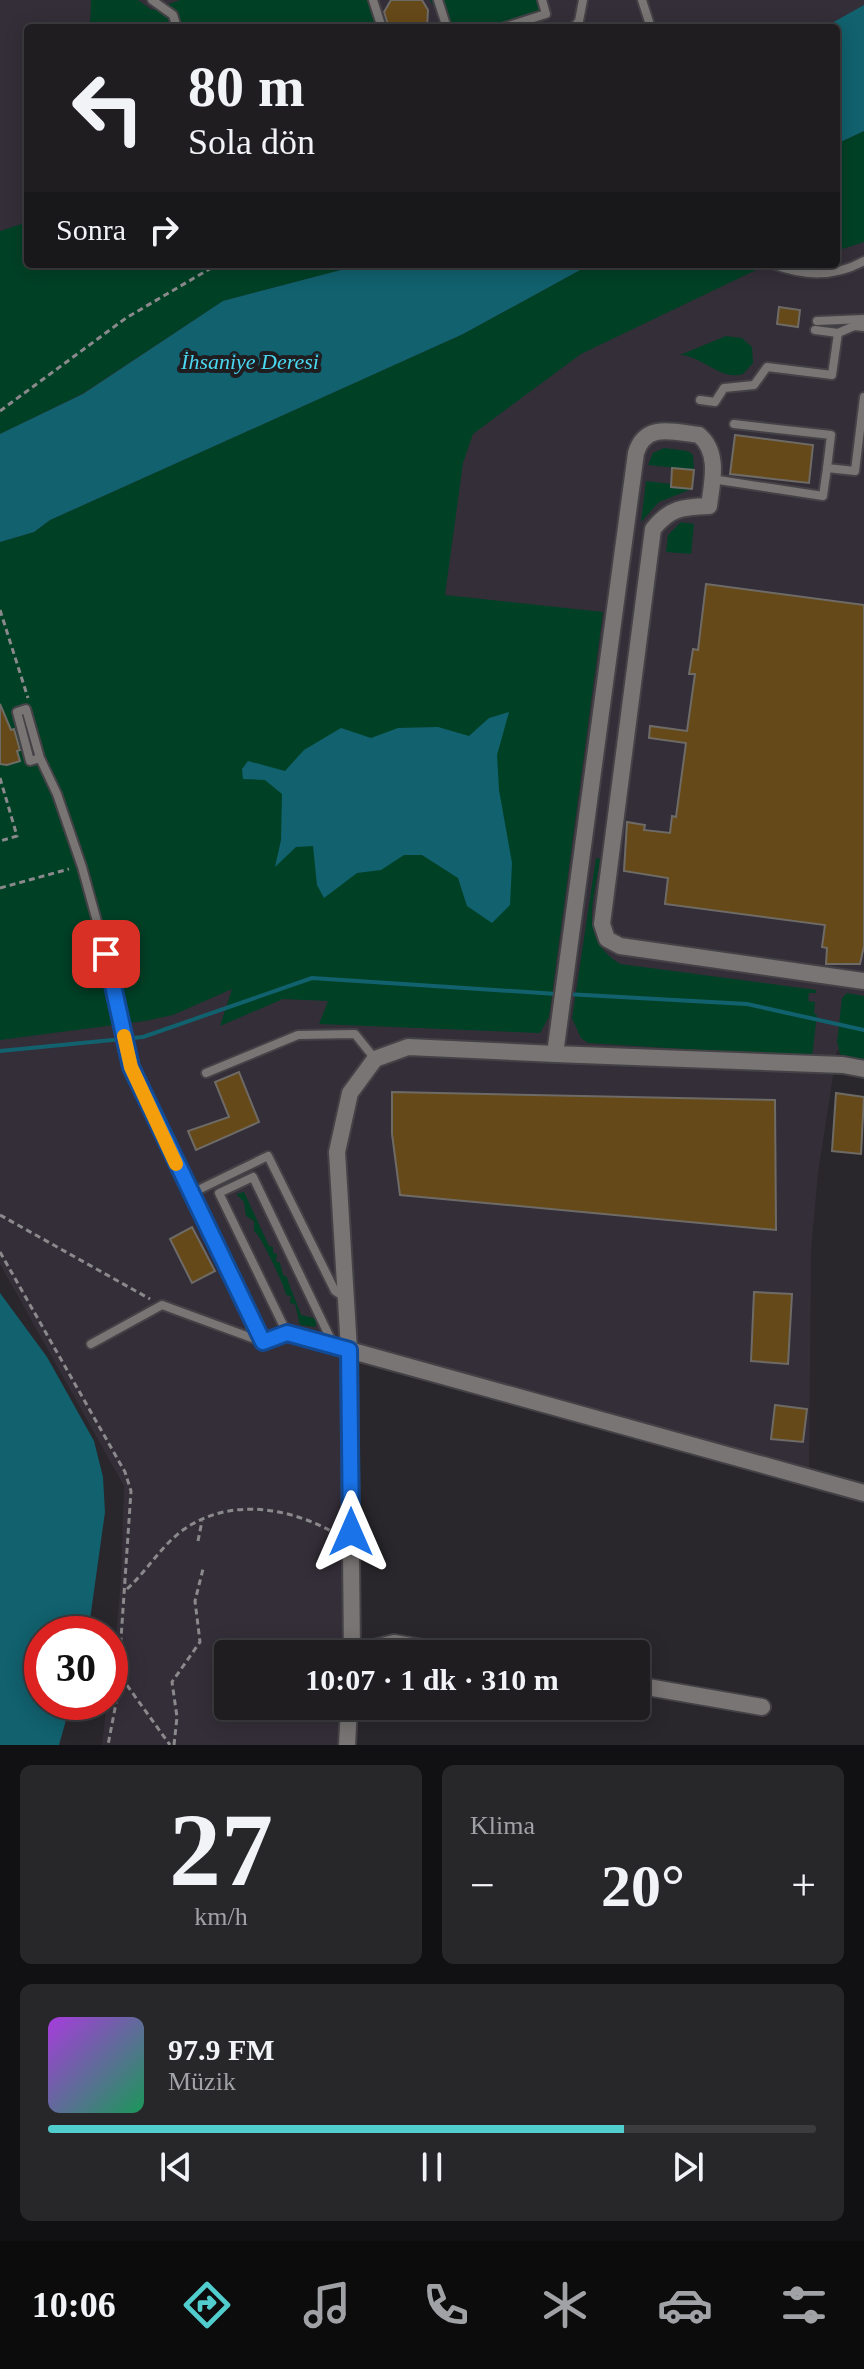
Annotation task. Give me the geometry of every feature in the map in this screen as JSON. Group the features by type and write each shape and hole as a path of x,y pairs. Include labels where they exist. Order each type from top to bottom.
{"street":[{"path":"555,1054 640,440 658,430 699,435 712,453 712,479 709,506 679,507 665,514 653,529 602,924 607,939 620,946 864,981"},
{"path":"352,1640 342,1348 344,1297 337,1152 350,1093 375,1059 408,1047 843,1065 864,1069"},
{"path":"342,1348 864,1493"},
{"path":"650,1687 762,1707"},
{"path":"347,1745 348,1720"}],"lane":[{"path":"152,0 173,15 176,24"},
{"path":"373,0 381,24"},
{"path":"438,0 446,24"},
{"path":"515,24 546,14 542,0"},
{"path":"576,24 583,0"},
{"path":"642,0 650,24"},
{"path":"783,268 800,274 820,274 863,263"},
{"path":"864,319 816,326 838,333 854,326 864,327"},
{"path":"700,400 715,402 724,388 754,385 767,367 832,375 838,333"},
{"path":"827,468 855,471 864,397"},
{"path":"712,479 823,496 831,435 734,424"},
{"path":"26,709 40,758 57,794 81,865 122,1021 127,1053 152,1118 192,1193 263,1342"},
{"path":"206,1073 298,1035 355,1034 375,1059"},
{"path":"192,1193 268,1156 335,1291 344,1297"},
{"path":"287,1333 219,1193 253,1177 342,1348"},
{"path":"91,1344 162,1305 263,1342 287,1333 342,1348"}],"path":[{"path":"0,411 126,318 211,268"},
{"path":"0,610 29,700 26,709"},
{"path":"0,778 17,836 0,841"},
{"path":"0,888 81,865"},
{"path":"0,1215 162,1305"},
{"path":"0,1252 125,1472 131,1491 124,1616"},
{"path":"127,1589 182,1531 202,1519 229,1511 258,1508 320,1524 339,1535"},
{"path":"198,1541 202,1519"},
{"path":"172,1745 177,1717 172,1682 200,1642 195,1601 203,1569"},
{"path":"128,1687 172,1745"},
{"path":"108,1745 112,1720"}],"shaded area":[{"path":"0,0 864,0 864,79 840,35 840,24 24,24 24,268 840,268 840,92 864,81 864,1055 837,1050 818,1173 811,1250 809,1479 349,1350 345,1640 214,1640 214,1720 345,1720 344,1745 102,1745 105,1720 128,1720 128,1616 118,1616 124,1486 0,1264 0,542 34,532 0,472"}],"green space":[{"path":"91,0 138,0 152,10 180,0 367,0 376,24 90,24"},
{"path":"430,0 542,0 546,14 515,24 446,24 439,6 435,8"},
{"path":"864,131 864,242 840,250 840,142"},
{"path":"24,223 24,268 349,268 223,301 82,394 0,434 0,231"},
{"path":"584,268 756,270 581,354 473,434 463,463 445,595 603,612 549,1017 540,1033 319,1024 328,1001 283,999 220,1026 232,989 173,1015 0,1040 0,542 34,532 50,520 463,334"},
{"path":"726,336 742,338 752,347 753,363 743,374 727,374 680,355"},
{"path":"664,448 688,451 693,455 694,470 648,465 653,453"},
{"path":"646,481 692,489 659,502 641,522"},
{"path":"681,522 694,524 691,554 666,552 668,535"},
{"path":"596,858 600,859 592,918 598,942 607,954 620,964 816,990 816,993 809,993 808,1001 815,1002 814,1013 817,1015 812,1057 588,1043 581,1038 572,1018"},
{"path":"847,993 864,996 864,1063 841,1058 837,1042 842,998"},
{"path":"244,1192 269,1246 277,1254 276,1261 287,1277 301,1315 314,1318 317,1322 315,1327 300,1325 295,1304 290,1303 291,1296 286,1295 273,1262 254,1231 254,1221 246,1216 244,1202 236,1194"}],"water":[{"path":"864,5 864,131 840,142 840,24 830,24"},
{"name":"İhsaniye Deresi","path":"349,268 584,268 463,334 50,520 34,532 0,542 0,434 83,394 223,301"},
{"path":"509,712 497,755 499,790 512,863 510,905 492,923 467,906 458,878 422,855 404,855 381,870 357,873 324,898 317,885 313,846 296,847 275,867 281,840 282,794 265,780 243,779 242,769 248,761 285,771 304,750 341,728 371,738 398,728 438,727 469,736 489,718"},
{"path":"0,1293 47,1357 94,1441 103,1477 105,1512 91,1616 24,1616 24,1720 66,1720 59,1745 0,1745"}],"building":[{"path":"391,0 422,0 428,10 427,24 388,24 384,12"},
{"path":"779,307 800,310 798,327 777,324"},
{"path":"735,435 813,445 809,483 730,474"},
{"path":"672,468 694,470 692,489 671,487"},
{"path":"706,584 864,605 864,946 860,964 826,964 827,948 822,947 825,925 665,904 668,878 624,871 627,822 645,825 644,830 670,833 672,816 676,817 686,743 649,738 650,726 687,731 695,674 689,674 693,649 698,650"},
{"path":"0,704 11,730 14,729 20,750 17,751 20,761 7,765 0,764"},
{"path":"239,1072 259,1122 196,1150 188,1131 229,1117 215,1082"},
{"path":"392,1092 775,1100 776,1230 400,1195 392,1134"},
{"path":"836,1093 864,1097 861,1154 832,1151"},
{"path":"192,1227 215,1271 192,1283 170,1239"},
{"path":"754,1292 792,1294 788,1364 751,1361"},
{"path":"775,1405 807,1409 803,1442 771,1439"}],"waterway":[{"path":"0,1051 143,1037 312,978 557,994"},
{"path":"566,994 747,1004 864,1030"}],"slow traffic":[{"path":"124,1036 131,1067 152,1118 176,1164"}],"route":[{"path":"106,954 131,1067 152,1118 192,1193 263,1342 287,1333 349,1350 351,1532"}]}
